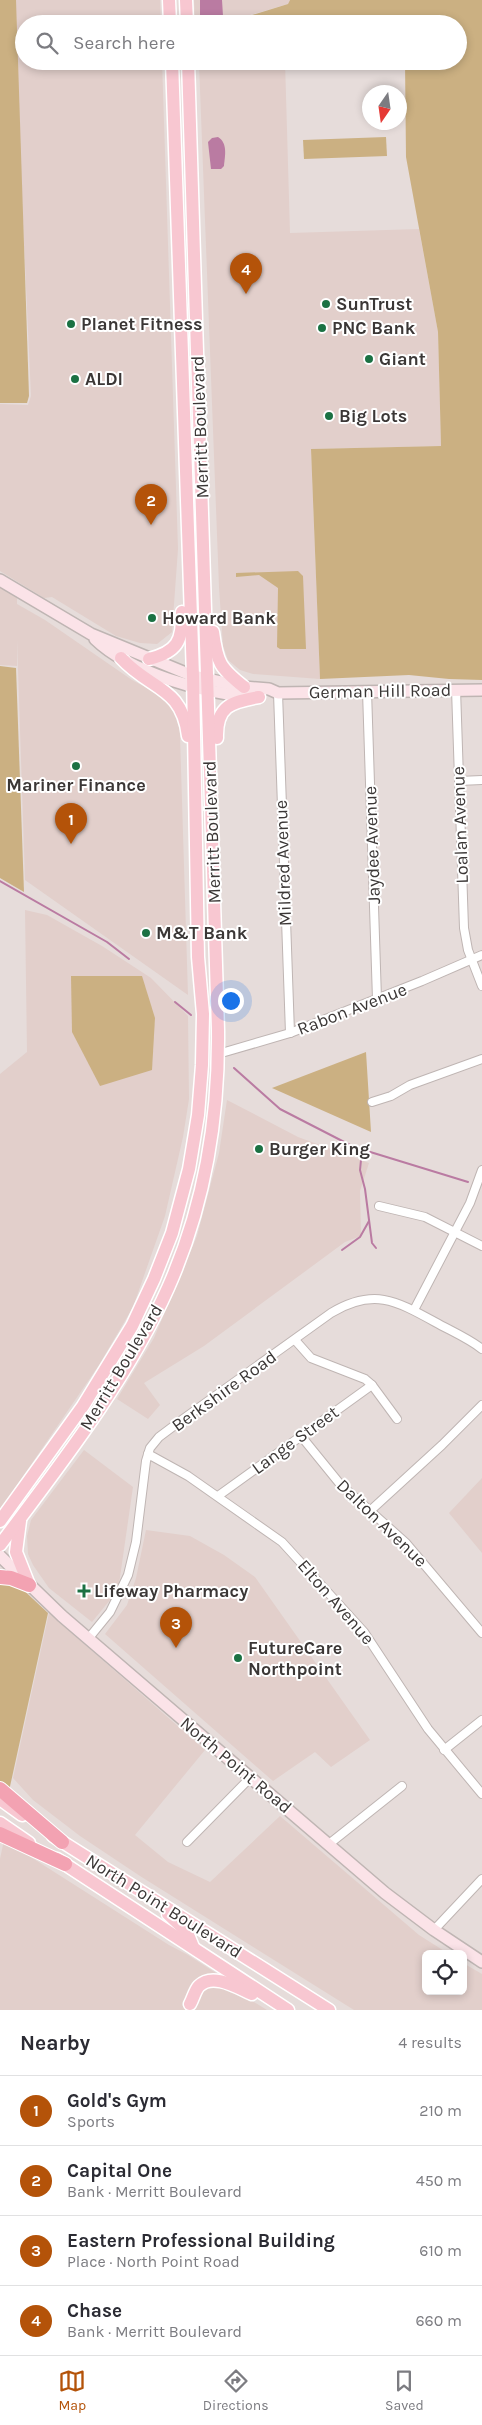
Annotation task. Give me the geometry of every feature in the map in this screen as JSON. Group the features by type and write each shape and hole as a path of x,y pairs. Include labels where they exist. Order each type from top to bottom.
{"highway":[{"path":"0,1576 28,1585"},
{"path":"0,1789 62,1842"},
{"path":"0,1834 65,1864"}],"main road":[{"path":"169,0 170,15"},
{"path":"186,0 187,15"},
{"name":"Merritt Boulevard","path":"0,1521 83,1406 110,1365 132,1326 165,1253 180,1208 194,1142 202,1054 203,1014 198,957 193,682 172,70"},
{"name":"Merritt Boulevard","path":"0,1545 119,1378 138,1347 164,1297 195,1210 209,1149 215,1108 218,1054 188,70"},
{"path":"149,659 172,650 180,635 182,627 182,549 187,549"},
{"path":"205,587 220,665 226,673 244,687"},
{"path":"121,658 130,668 172,697 183,713 188,744 194,751"},
{"path":"211,792 218,788 216,728 219,718 223,711 237,701 259,697"},
{"path":"203,1014 207,1020 208,1048 218,1054"},
{"path":"202,1054 208,1056 211,1060 215,1108"},
{"path":"0,1505 28,1480"},
{"path":"21,1517 16,1552 28,1585"},
{"name":"North Point Boulevard","path":"0,1799 62,1842 329,2010"},
{"name":"North Point Boulevard","path":"0,1823 285,2008"},
{"path":"137,1888 187,1932 193,1947"},
{"path":"190,2004 200,1986 211,1980 228,1984 285,2008"}],"street":[{"name":"German Hill Road","path":"0,580 90,634 121,658 208,686 259,697 278,693 482,690"},
{"name":"German Hill Road","path":"90,634 149,659 193,682"},
{"name":"German Hill Road","path":"208,686 269,689 278,693"},
{"name":"Loalan Avenue","path":"456,689 464,928 471,959 482,986"},
{"name":"Jaydee Avenue","path":"367,691 377,999"},
{"name":"Mildred Avenue","path":"278,693 290,1033"},
{"path":"459,781 482,780"},
{"name":"Rabon Avenue","path":"218,1054 290,1033 482,955"},
{"path":"372,1102 392,1096 427,1078 482,1060"},
{"path":"414,1310 470,1203 482,1170"},
{"path":"378,1206 414,1213 456,1231 482,1246"},
{"name":"Berkshire Road","path":"88,1639 110,1612 128,1576 136,1542 148,1454 159,1437 331,1313 357,1300 377,1298 414,1310 482,1349"},
{"path":"295,1340 311,1358 360,1376 372,1385 397,1418"},
{"name":"Lange Street","path":"218,1496 372,1385"},
{"path":"371,1510 442,1446 482,1405"},
{"name":"Dalton Avenue","path":"301,1436 340,1484 406,1542 482,1633"},
{"name":"Elton Avenue","path":"148,1454 188,1476 282,1542 350,1616 376,1649 428,1729 482,1794"},
{"name":"North Point Road","path":"0,1556 28,1585 88,1639 329,1844 434,1930 482,1962"},
{"path":"444,1750 482,1720"},
{"path":"187,1842 251,1777"},
{"path":"329,1844 402,1786"},
{"path":"434,1930 482,1879"}],"shaded area":[{"path":"0,0 16,0 15,70 18,70 29,396 27,403 0,403"},
{"path":"13,0 160,0 161,15 15,15 15,44"},
{"path":"194,0 290,0 288,4 250,15 195,15"},
{"path":"200,0 222,0 223,15 200,15"},
{"path":"290,0 482,0 482,680 409,675 320,679 311,449 441,446 438,332 406,157 407,85 405,85 405,70 467,70 467,15 252,15 288,4"},
{"path":"16,70 162,70 178,549 172,632 157,644 140,643 116,636 52,597 44,598 0,571 0,404 28,405 31,396"},
{"path":"199,70 285,70 290,233 419,229 438,332 441,446 311,449 320,679 253,674 240,670 228,660 223,646 219,587"},
{"path":"218,137 225,146 224,166 221,169 211,169 208,142 212,138"},
{"path":"386,137 387,156 304,159 303,140"},
{"path":"298,571 303,576 306,649 280,649 277,647 278,588 259,575 236,577 236,573"},
{"path":"0,587 17,598 17,604 45,620 132,680 164,697 174,708 179,720 180,736 188,995 25,880 17,640 17,666 0,665"},
{"path":"0,666 16,668 24,892 0,878"},
{"path":"25,910 47,915 102,946 151,978 188,1016 189,1099 183,1137 165,1216 133,1307 99,1365 0,1510 0,1074 27,1052"},
{"path":"71,976 142,976 155,1018 152,1070 100,1086 72,1032"},
{"path":"366,1052 371,1132 272,1088"},
{"path":"227,1100 298,1137 369,1163 360,1191 361,1236 345,1242 204,1346 144,1383 160,1405 148,1419 117,1399 154,1338 197,1236 219,1153"},
{"path":"84,1450 133,1487 119,1584 110,1600 92,1622 49,1588 33,1565 28,1554 27,1536 31,1520"},
{"path":"482,1478 482,1553 449,1513"},
{"path":"146,1530 190,1536 224,1555 255,1577 370,1740 331,1767 315,1752 273,1781 105,1634 127,1605 136,1578"},
{"path":"0,1580 17,1584 48,1613 9,1791 0,1782"},
{"path":"49,1613 205,1750 135,1835 168,1862 210,1882 280,1816 419,1935 443,1950 422,1950 422,1995 467,1995 467,1965 482,1974 482,2010 354,2010 140,1876 80,1836 33,1800 13,1778"},
{"path":"4,1840 219,1975 228,1986 267,2010 0,2010 0,1859"}],"waterway":[{"path":"0,881 107,942 129,959"},
{"path":"175,1002 191,1015"},
{"path":"234,1068 280,1109 354,1147 468,1182"},
{"path":"362,1150 360,1170 365,1189 372,1243 376,1248"},
{"path":"342,1250 360,1237 369,1221"}],"place":[{"name":"Chase","path":"246,294"},
{"name":"SunTrust","path":"326,304"},
{"name":"Planet Fitness","path":"71,324"},
{"name":"PNC Bank","path":"322,328"},
{"name":"Giant","path":"369,359"},
{"name":"ALDI","path":"75,379"},
{"name":"Big Lots","path":"329,416"},
{"name":"Capital One","path":"151,525"},
{"name":"Howard Bank","path":"152,618"},
{"name":"Mariner Finance","path":"76,766"},
{"name":"Gold's Gym","path":"71,844"},
{"name":"M&T Bank","path":"146,933"},
{"name":"Burger King","path":"259,1149"},
{"name":"Lifeway Pharmacy","path":"84,1591"},
{"name":"Eastern Professional Building","path":"176,1648"},
{"name":"FutureCare Northpoint","path":"238,1658"}]}
